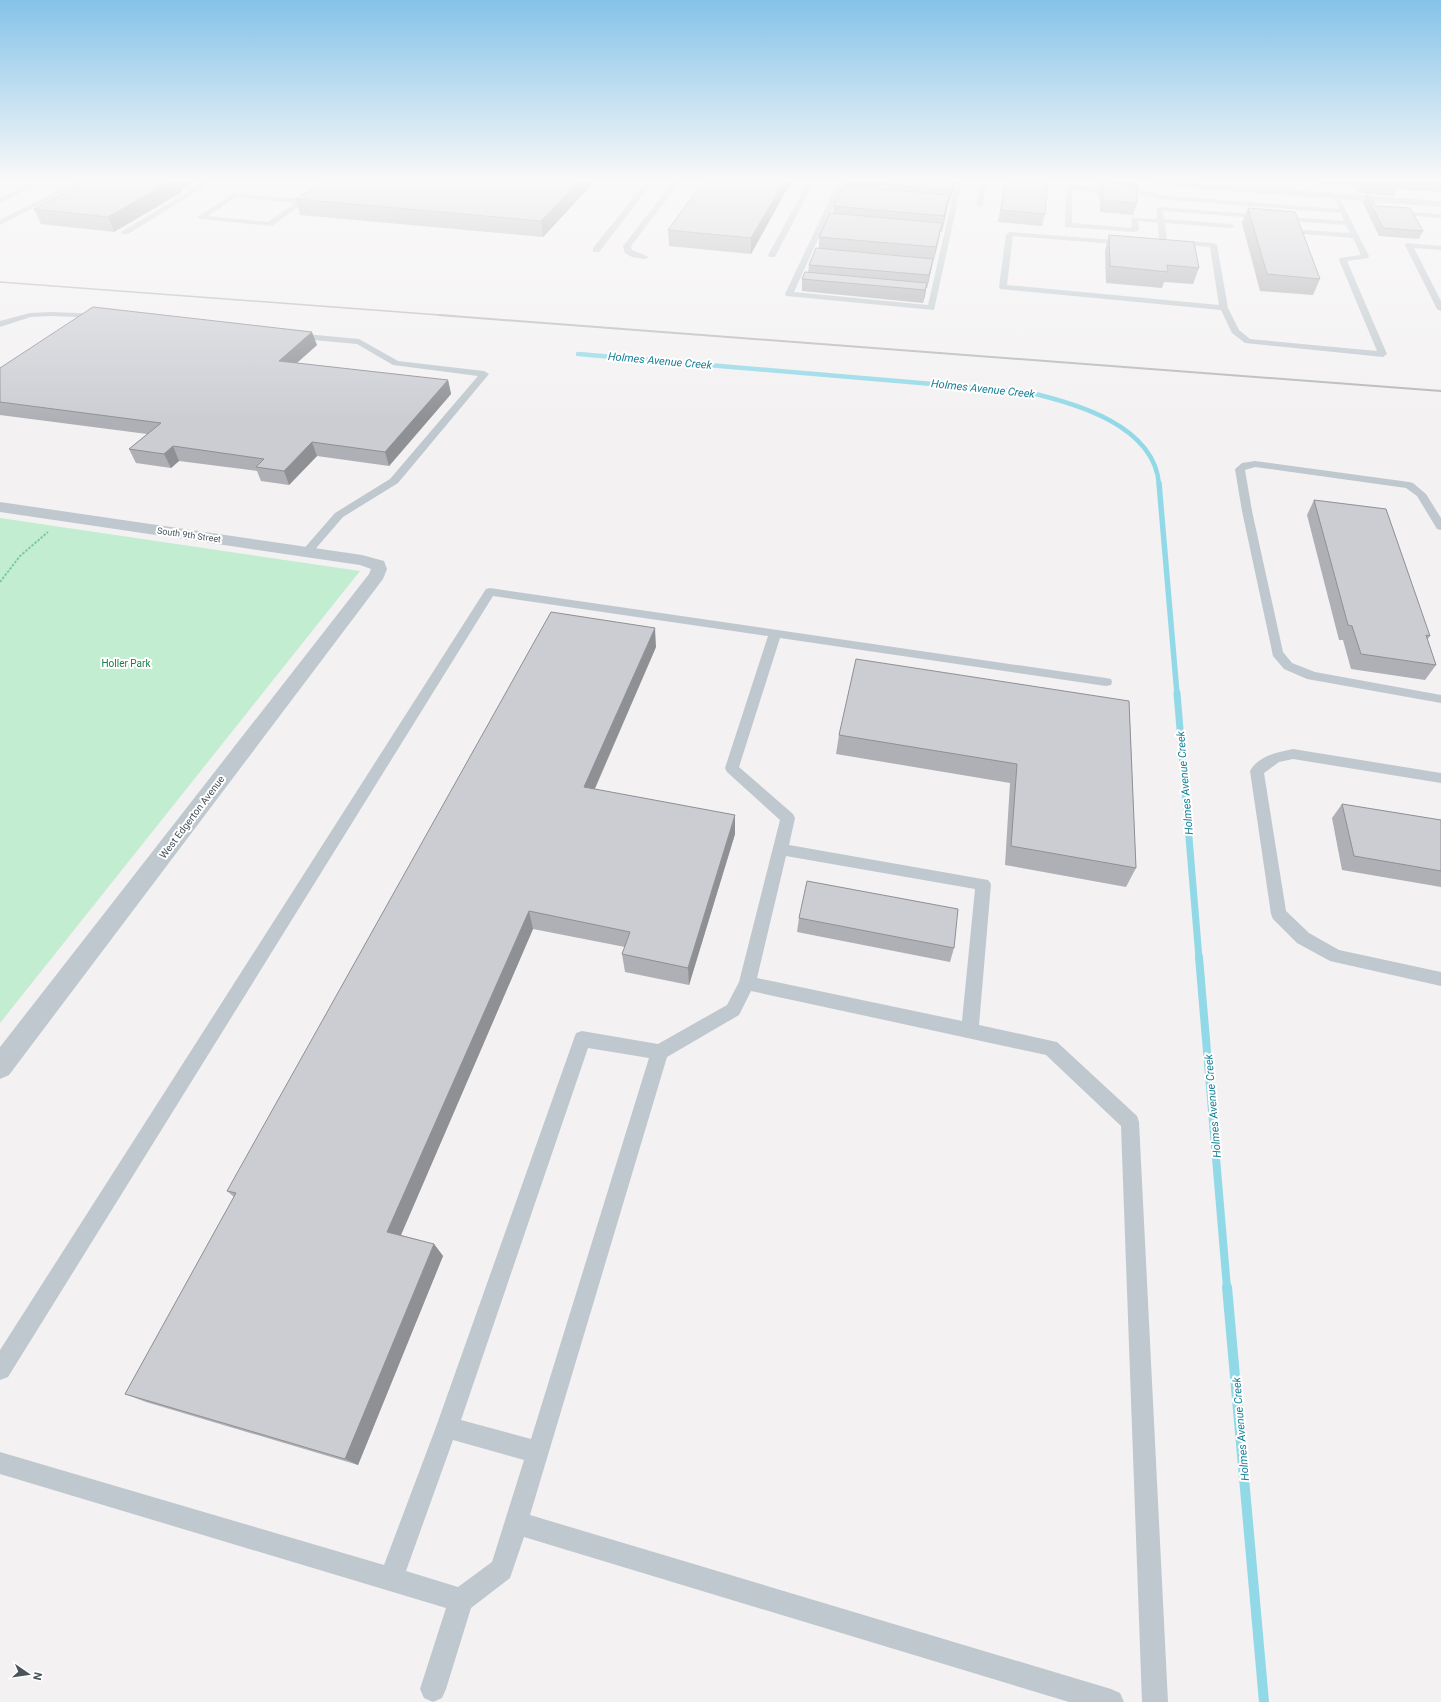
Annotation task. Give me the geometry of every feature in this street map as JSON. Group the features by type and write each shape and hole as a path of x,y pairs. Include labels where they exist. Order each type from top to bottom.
{"street":[{"name":"South 9th Street","path":"0,507 362,560 378,565"},
{"name":"West Edgerton Avenue","path":"0,1066 377,575 379,569 378,565"}],"lane":[{"path":"809,261 800,280 789,294 931,308 931,293 937,261"},
{"path":"1006,261 1003,287 1224,308"},
{"path":"1216,261 1224,308 1235,331 1248,341 1383,354 1344,261"},
{"path":"1417,261 1441,309"},
{"path":"0,324 30,315 52,314 114,317"},
{"path":"288,335 359,342 396,363 484,374 394,481 339,515 307,552"},
{"path":"1441,527 1421,494 1409,485 1254,464 1246,465 1240,468 1247,511 1277,653 1288,666 1312,676 1441,699"},
{"path":"0,1369 490,592 1106,682"},
{"path":"391,1579 447,1427 582,1039 660,1052 733,1010 747,983 788,818 732,768 775,633"},
{"path":"1441,778 1293,754 1274,758 1257,771 1279,914 1304,938 1336,956 1441,979"},
{"path":"780,849 983,884 970,1031"},
{"path":"747,983 1051,1048 1130,1122 1155,1702"},
{"path":"433,1689 461,1600 502,1570 660,1052"},
{"path":"447,1427 538,1452"},
{"path":"0,1463 461,1600"},
{"path":"517,1523 1111,1702"}],"path":[{"path":"0,582 20,556 66,517"}],"green space":[{"name":"Holler Park","path":"0,518 360,571 0,1023"}],"building":[{"path":"810,261 932,261 929,275 809,265"},
{"path":"1110,261 1198,261 1199,268 1167,265 1168,272 1110,266"},
{"path":"1263,261 1313,261 1320,279 1267,274"},
{"path":"805,272 927,283 925,290 802,279"},
{"path":"93,307 312,332 279,361 448,380 385,452 312,442 284,471 256,467 264,459 173,446 164,454 129,449 161,423 0,402 0,368"},
{"path":"1314,500 1386,509 1430,636 1426,635 1436,665 1361,654 1352,626 1348,625"},
{"path":"551,612 655,628 584,787 735,815 688,968 622,954 630,932 529,911 387,1232 434,1244 345,1459 125,1394 236,1193 227,1191"},
{"path":"856,659 1129,701 1136,868 1011,846 1017,764 839,735"},
{"path":"1342,804 1441,820 1441,871 1354,856"},
{"path":"807,881 958,909 954,948 799,918"}],"waterway":[{"name":"Holmes Avenue Creek","path":"578,354 1027,392 1089,410 1128,432 1143,446 1154,464 1159,484"},
{"name":"Holmes Avenue Creek","path":"1159,483 1177,694"},
{"name":"Holmes Avenue Creek","path":"1177,693 1199,958"},
{"name":"Holmes Avenue Creek","path":"1199,957 1227,1288"},
{"name":"Holmes Avenue Creek","path":"1227,1287 1264,1702"}],"railway":[{"path":"0,282 453,316"},
{"path":"439,315 1441,391"}]}
